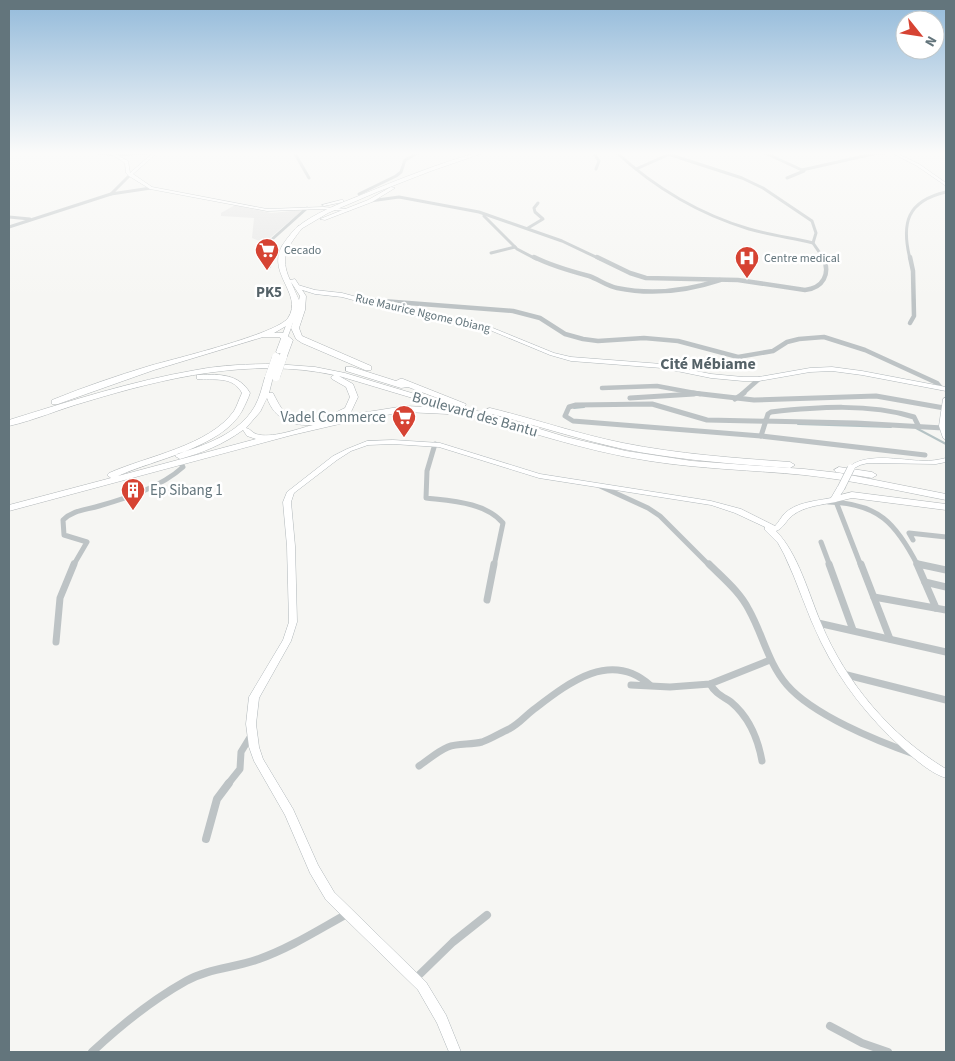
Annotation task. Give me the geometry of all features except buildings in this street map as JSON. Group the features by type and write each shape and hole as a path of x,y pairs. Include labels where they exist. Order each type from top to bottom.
{"highway":[{"path":"301,228 290,241 284,258 286,270 303,296 295,328 299,337 315,346 391,378 462,404"},
{"path":"54,402 151,368 260,336 291,320 295,309 295,296 281,269 280,258 287,241 301,228"},
{"path":"260,336 274,335 287,342 315,346"},
{"path":"183,461 220,447 247,430 262,414 270,396 279,356 287,342"},
{"name":"Boulevard des Bantu","path":"9,416 176,369 229,362 269,360 332,365 462,404 591,439 637,449 712,459 856,472 946,490"},
{"name":"Boulevard des Bantu","path":"9,423 92,397 184,374 233,367 288,367 313,369 350,376 605,449 651,459 714,467 821,474 946,497"},
{"path":"270,396 273,408 277,413 302,422 328,420 342,414 350,407 354,395 346,382 327,374 288,367"},
{"path":"33,416 152,386 192,378 222,377 234,380 244,388 246,393 239,411 213,434 187,447 112,475"},
{"path":"273,377 260,406 247,425 247,430 249,434 257,437 290,433"},
{"path":"9,502 182,456 218,442 244,425 260,406"},
{"path":"9,508 290,433 394,410 429,409 482,415"},
{"path":"841,488 844,492 854,496 946,507"},
{"path":"834,501 854,496"}],"main road":[{"path":"301,228 340,202"},
{"path":"331,208 352,202"},
{"path":"313,221 359,202"},
{"path":"313,221 348,210 363,202"},
{"path":"287,342 291,320"},
{"path":"287,342 295,328"}],"street":[{"path":"9,228 87,202"},
{"path":"222,202 267,210 308,208 348,210"},
{"path":"269,266 264,251 269,242 308,208 339,202"},
{"path":"423,202 479,212 528,228 562,241 630,273 646,278 738,280 796,290 818,288 825,277 826,264 813,243 751,229 721,219 687,202"},
{"path":"783,202 812,221 816,233 813,243"},
{"path":"910,323 914,316 912,281 914,270 905,238 908,222 913,210 922,202"},
{"path":"528,228 543,219 535,212 534,208 538,203"},
{"path":"479,212 492,222 501,234 515,247 551,266 591,277 616,288 638,292 690,288 722,279"},
{"path":"9,217 32,219"},
{"path":"491,253 515,247"},
{"path":"298,287 320,293"},
{"path":"295,296 320,293"},
{"name":"Rue Maurice Ngome Obiang","path":"320,293 356,298 404,312 485,326 566,358 656,365 723,377 759,379 810,370 832,370 941,388"},
{"path":"356,298 453,305 481,310 513,311 540,318 565,334 583,339 598,341 644,338 670,340 695,344 738,357 772,351 791,340 824,338 891,360 937,383 946,399 943,428 946,438"},
{"path":"735,399 752,387 759,379"},
{"path":"602,388 649,386 696,394 754,400 876,396 944,408"},
{"path":"630,398 680,397 696,394"},
{"path":"925,455 761,436 572,421 565,416 569,407 576,405 652,404 707,420 943,428"},
{"path":"761,436 768,414 774,411 873,410 907,414 914,417 919,427"},
{"path":"455,1052 435,1005 415,978 330,896 314,869 289,812 259,761 252,734 251,714 254,697 287,641 293,622 291,546 287,502 288,495 294,489 339,456 361,445 384,442 435,444 466,452 525,473 717,505 745,514 775,529 789,515 804,506 834,501 864,506 883,515 894,526 916,564 936,608"},
{"path":"435,444 429,458 426,477 426,498 444,498 461,502 496,516 503,523 487,600"},
{"path":"834,501 851,468 862,461 936,463 946,460"},
{"path":"56,642 56,620 60,610 58,602 70,572 83,546 87,542 64,536 63,520 70,514 109,502 172,476 183,467 183,461"},
{"path":"598,485 648,508 660,516 733,587 750,610 770,660 787,685 815,707 891,746 914,754 946,774"},
{"path":"834,501 890,639"},
{"path":"763,524 781,541"},
{"path":"782,524 779,535 781,541 797,572 829,650 844,674 869,706 914,754"},
{"path":"912,540 909,533 946,536"},
{"path":"821,542 854,630"},
{"path":"916,564 946,570"},
{"path":"925,582 946,587"},
{"path":"874,597 946,610"},
{"path":"818,623 946,652"},
{"path":"631,685 670,687 710,684 770,660"},
{"path":"419,766 448,747 482,742 520,724 530,712 567,684 601,670 624,670 640,676 650,685"},
{"path":"844,674 946,700"},
{"path":"710,684 717,696 730,702 751,726 760,746 762,761"},
{"path":"206,839 217,799 240,769 241,752 252,734"},
{"path":"92,1052 123,1023 186,981 206,972 246,964 274,954 347,914"},
{"path":"415,978 453,942 487,915"},
{"path":"830,1026 862,1043 888,1052"}],"shaded area":[{"path":"235,205 271,213 303,210 264,243 252,238 254,218 221,216 221,213"}],"waterway":[{"path":"574,408 584,407"},
{"path":"798,424 891,427"},
{"path":"916,428 946,444"}],"place":[{"name":"Cecado","path":"267,271"},
{"name":"Centre medical","path":"747,279"},
{"name":"Vadel Commerce","path":"404,438"},
{"name":"Ep Sibang 1","path":"133,511"}],"district":[{"name":"PK5","path":"269,292"},
{"name":"Cité Mébiame","path":"708,363"}]}
